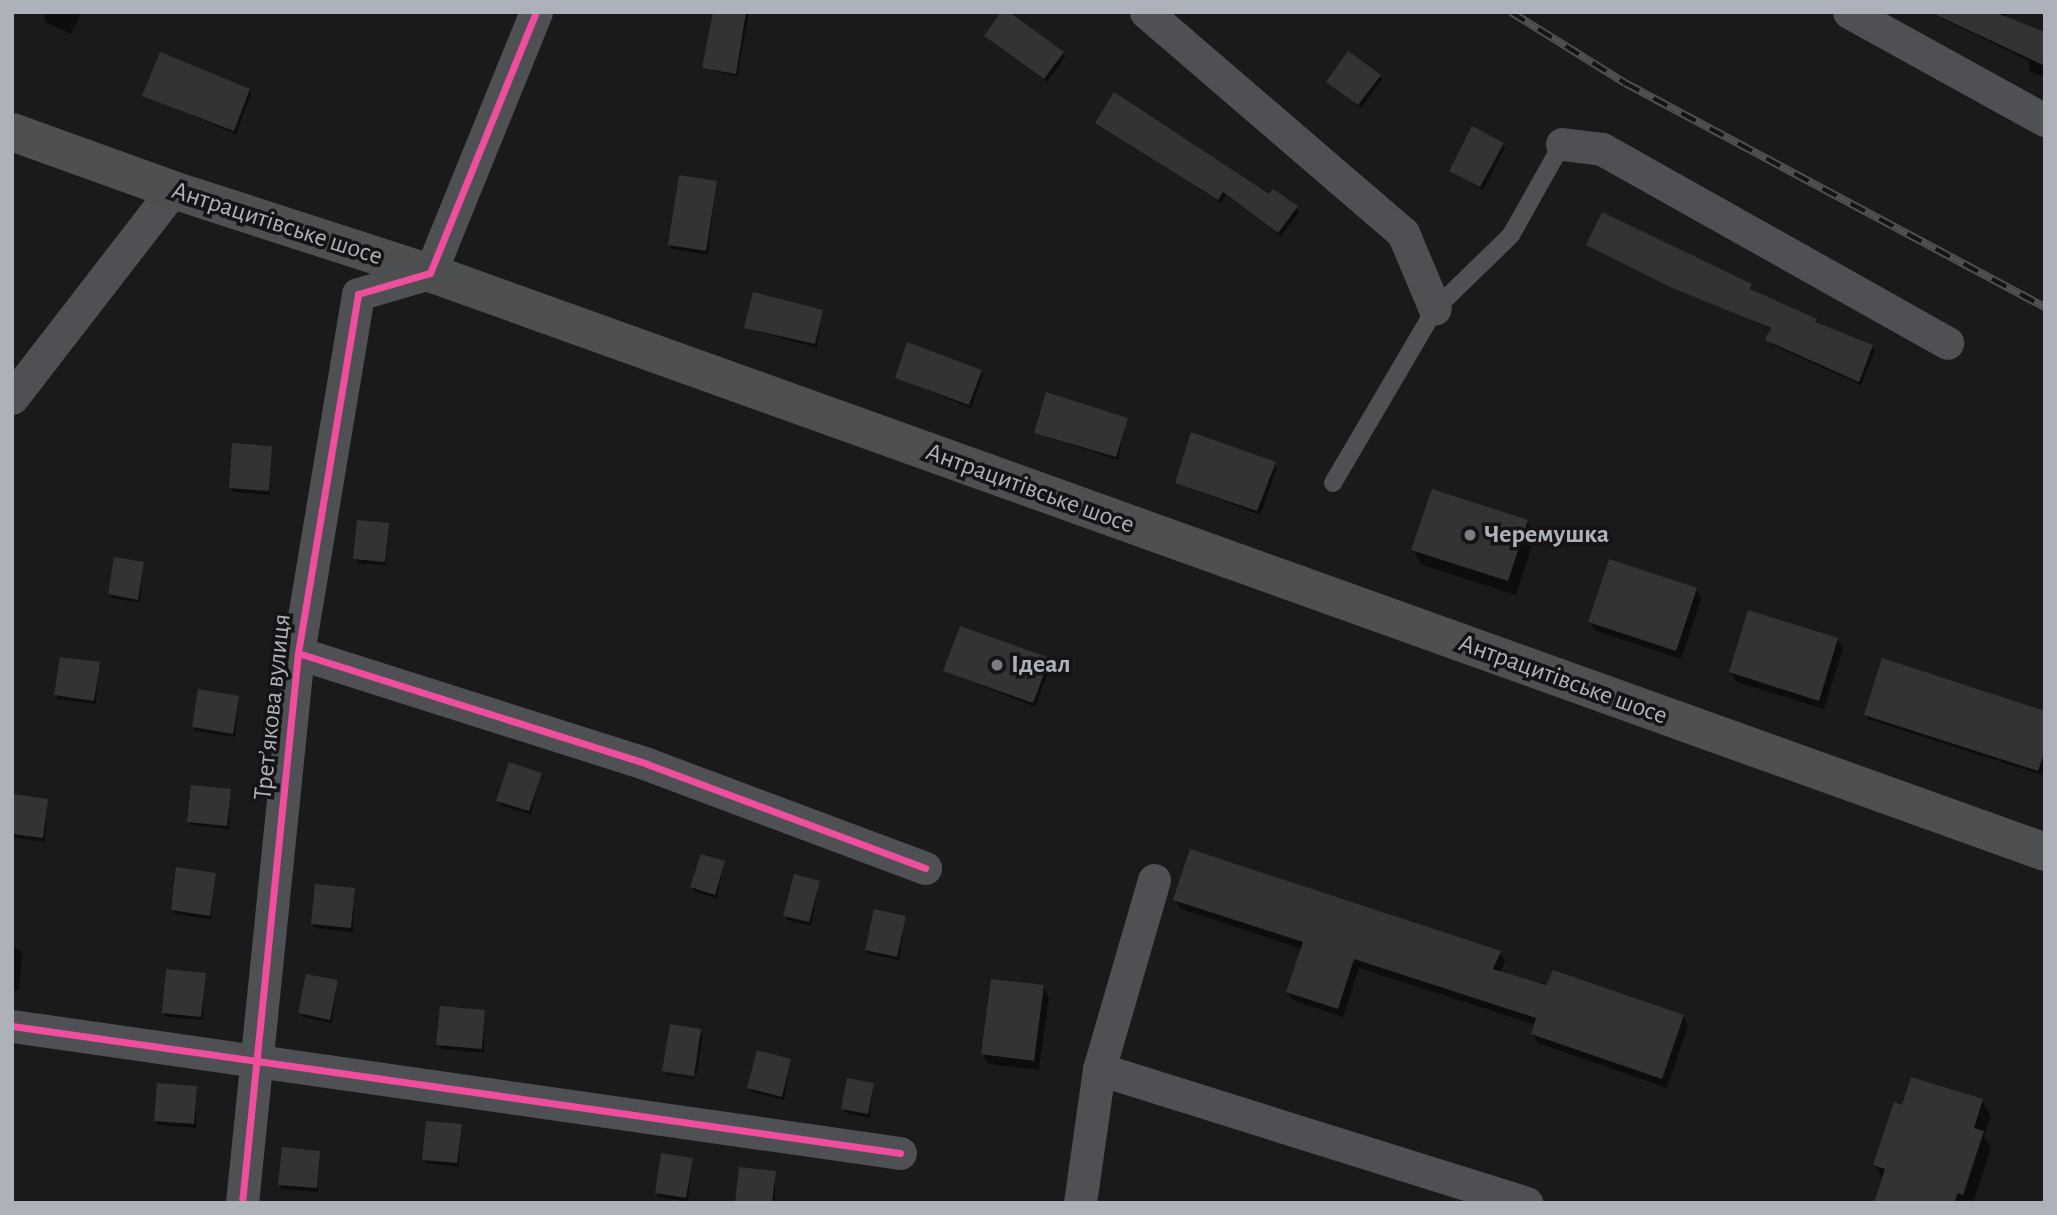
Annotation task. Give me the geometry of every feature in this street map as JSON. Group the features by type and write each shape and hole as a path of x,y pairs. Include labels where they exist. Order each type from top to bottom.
{"main road":[{"name":"Антрацитівське шосе","path":"12,132 173,190 430,273 2045,852"}],"street":[{"path":"430,273 536,12"},
{"path":"1146,12 1403,233 1436,309"},
{"path":"1849,12 2045,120"},
{"path":"1562,144 1602,149 1947,343"},
{"path":"12,398 173,190"},
{"name":"Третʼякова вулиця","path":"242,1203 298,653 358,294 430,273"},
{"path":"298,653 647,764 925,867"},
{"path":"1080,1203 1099,1069 1154,880"},
{"path":"12,1026 900,1153"},
{"path":"1099,1069 1486,1197 1526,1203"}],"lane":[{"path":"1333,483 1436,309 1511,235 1562,144"}],"building":[{"path":"713,12 746,12 736,74 702,68"},
{"path":"1001,12 1009,12 1064,52 1044,79 984,36"},
{"path":"1930,12 1994,12 2045,32 2045,66"},
{"path":"1348,51 1381,75 1358,105 1326,82"},
{"path":"160,52 250,89 234,131 142,96"},
{"path":"1114,92 1269,194 1273,189 1298,206 1278,233 1223,192 1218,200 1095,123"},
{"path":"1472,126 1504,143 1480,187 1449,171"},
{"path":"679,175 717,181 706,251 668,245"},
{"path":"1602,212 1752,284 1750,289 1817,319 1815,322 1873,345 1859,382 1765,340 1771,328 1670,287 1586,245"},
{"path":"753,292 823,310 815,344 744,328"},
{"path":"907,342 982,370 969,405 895,378"},
{"path":"1046,392 1128,418 1116,457 1034,433"},
{"path":"1191,432 1276,462 1257,511 1175,483"},
{"path":"232,443 272,446 269,491 229,488"},
{"name":"Черемушка","path":"1432,489 1528,520 1508,581 1411,550"},
{"path":"357,520 389,523 385,562 353,559"},
{"path":"114,557 144,562 138,600 108,594"},
{"path":"1609,559 1697,588 1676,651 1588,622"},
{"path":"1748,610 1838,638 1819,701 1729,672"},
{"name":"Ідеал","path":"960,626 1050,658 1033,703 943,671"},
{"path":"60,657 100,662 94,701 54,695"},
{"path":"1882,658 2045,711 2045,750 2038,771 1864,715"},
{"path":"198,689 239,696 233,734 192,727"},
{"path":"509,762 542,773 529,811 496,801"},
{"path":"191,785 231,789 227,826 187,822"},
{"path":"12,794 48,799 43,838 12,834"},
{"path":"1190,849 1501,951 1493,969 1546,985 1553,970 1684,1015 1662,1079 1531,1034 1536,1018 1354,959 1338,1009 1286,992 1303,942 1173,900"},
{"path":"701,854 725,861 715,895 690,887"},
{"path":"176,867 216,873 210,916 171,910"},
{"path":"794,874 820,881 809,922 783,916"},
{"path":"315,884 355,888 351,928 311,924"},
{"path":"874,909 906,916 897,957 865,950"},
{"path":"166,969 206,973 201,1017 162,1013"},
{"path":"306,974 338,980 330,1020 298,1013"},
{"path":"991,979 1044,985 1034,1061 981,1054"},
{"path":"440,1006 485,1010 482,1049 436,1045"},
{"path":"670,1024 701,1029 694,1076 662,1071"},
{"path":"757,1050 791,1059 782,1097 747,1088"},
{"path":"1911,1077 1983,1099 1974,1128 1984,1131 1963,1195 1958,1193 1954,1203 1874,1203 1885,1169 1873,1165 1894,1102 1902,1105"},
{"path":"847,1078 874,1083 868,1114 841,1109"},
{"path":"157,1083 197,1086 194,1124 154,1121"},
{"path":"426,1121 462,1124 457,1163 422,1160"},
{"path":"282,1147 320,1151 317,1188 278,1185"},
{"path":"661,1153 693,1158 686,1198 655,1193"},
{"path":"739,1167 776,1171 772,1203 735,1203"}],"railway":[{"path":"1511,12 1625,83 2045,307"}],"cycle path":[{"path":"242,1203 298,653 358,294 430,273 536,12"},
{"path":"298,653 647,764 925,868"},
{"path":"12,1026 900,1153"}],"place":[{"name":"Черемушка","path":"1470,535"},
{"name":"Ідеал","path":"997,665"}]}
